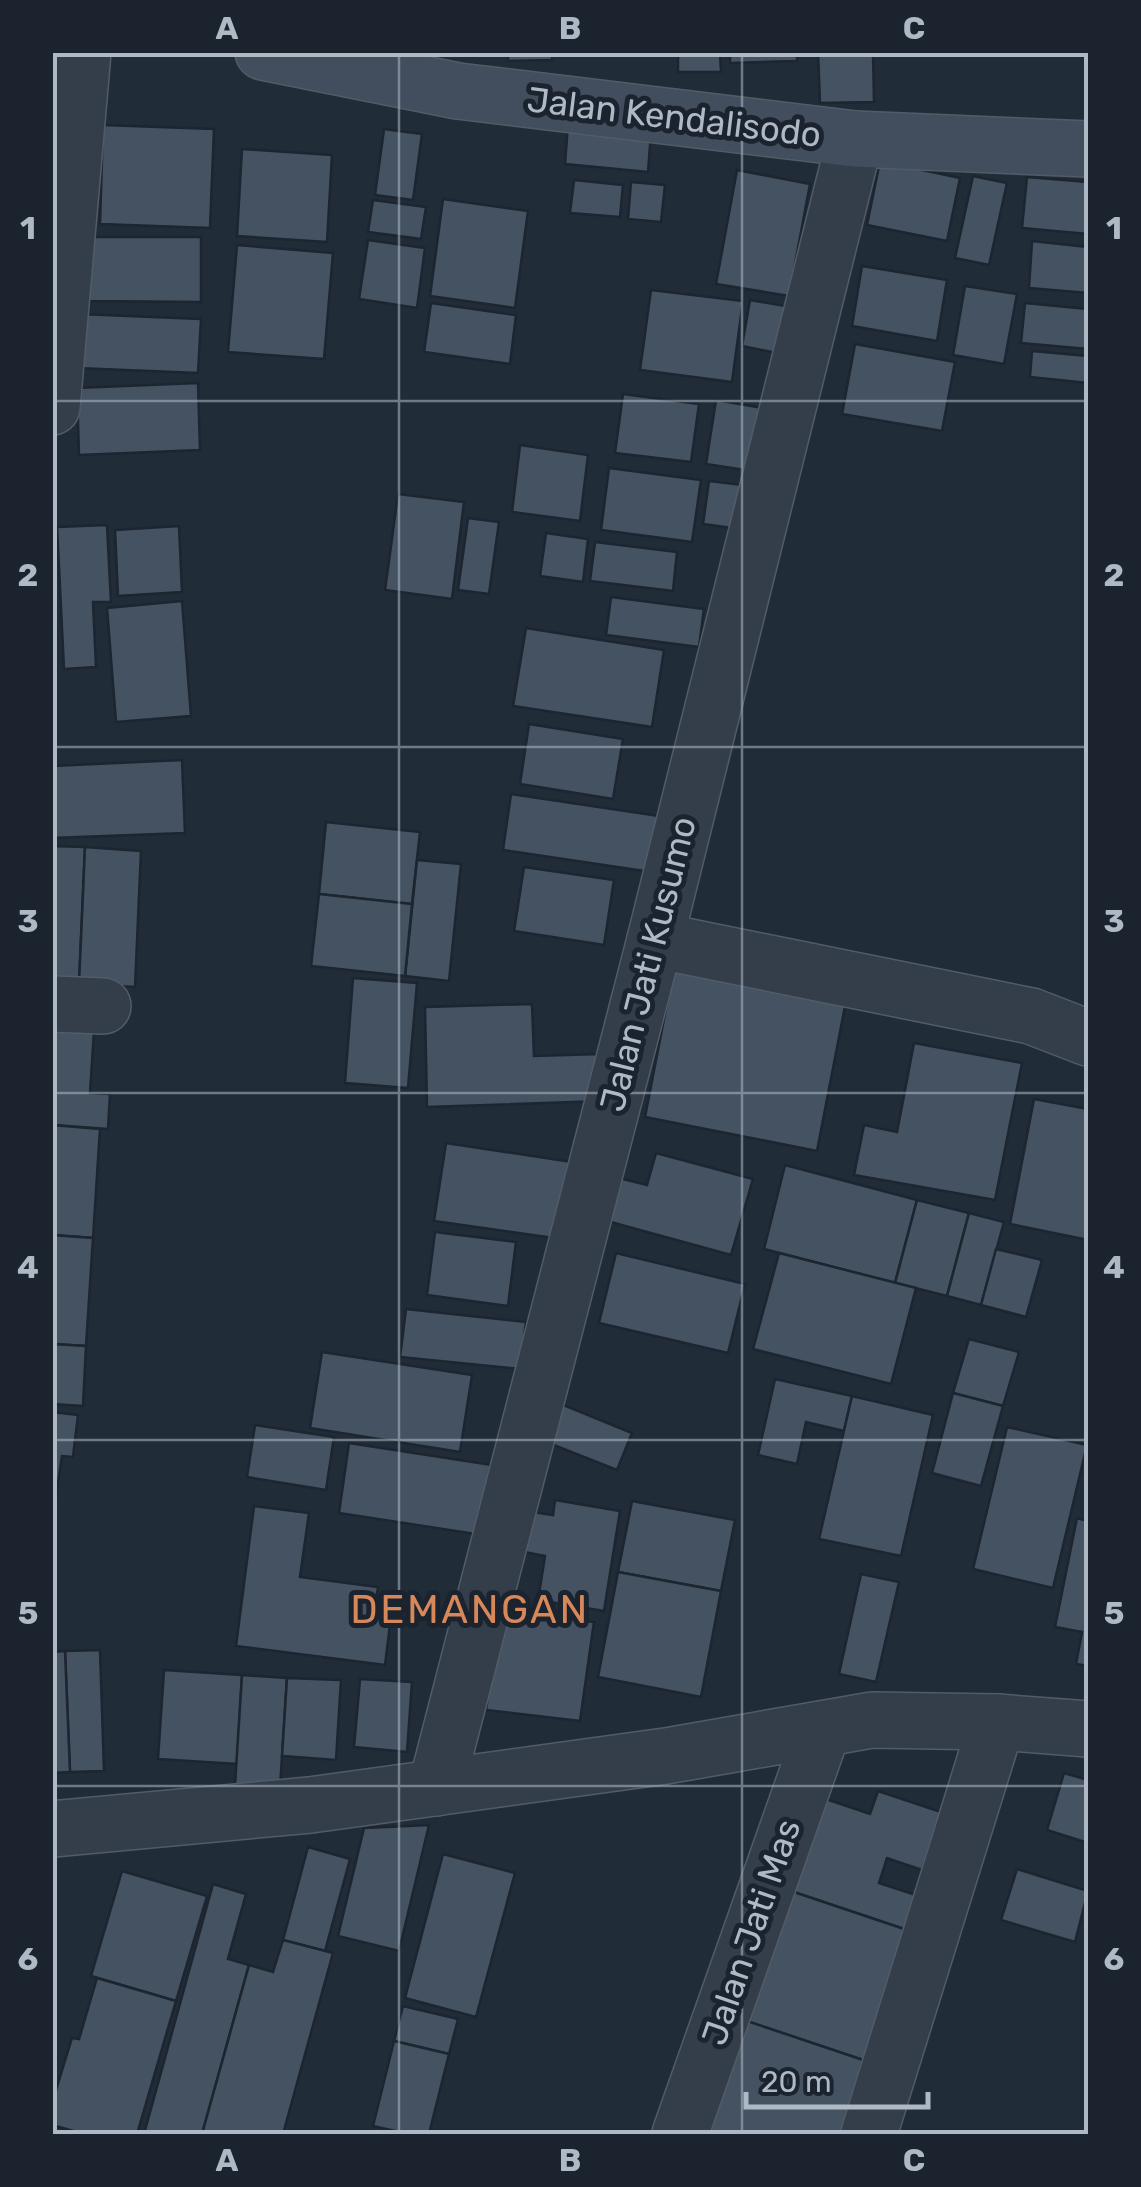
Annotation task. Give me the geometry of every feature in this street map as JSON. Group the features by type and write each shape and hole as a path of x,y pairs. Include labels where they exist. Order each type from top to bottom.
{"street":[{"path":"52,408 83,52"},
{"name":"Jalan Kendalisodo","path":"263,52 458,91 854,139 1088,150"},
{"name":"Jalan Jati Kusumo","path":"436,1788 854,139"},
{"path":"654,940 1031,1016 1088,1038"},
{"path":"52,1830 310,1805 666,1756 872,1720 997,1722 1088,1729"},
{"path":"869,2134 997,1722"},
{"name":"Jalan Jati Mas","path":"680,2134 822,1729"}],"building":[{"path":"508,52 552,52 552,60 508,61"},
{"path":"678,52 720,52 721,72 678,72"},
{"path":"730,52 797,52 797,61 730,63"},
{"path":"818,52 873,52 874,102 820,103"},
{"path":"568,124 651,132 648,172 565,164"},
{"path":"103,125 214,129 210,228 100,224"},
{"path":"384,129 422,134 413,200 375,195"},
{"path":"242,149 332,155 327,242 237,236"},
{"path":"880,161 960,178 947,241 867,225"},
{"path":"737,170 810,184 789,296 716,284"},
{"path":"973,176 1007,183 989,265 955,258"},
{"path":"1027,177 1088,182 1088,234 1022,228"},
{"path":"574,180 623,185 620,217 570,213"},
{"path":"631,182 665,185 661,222 628,219"},
{"path":"443,199 528,211 515,308 430,296"},
{"path":"373,200 426,207 421,239 368,232"},
{"path":"88,237 201,237 201,302 88,301"},
{"path":"368,240 425,248 417,308 359,299"},
{"path":"1032,241 1088,247 1088,293 1029,288"},
{"path":"237,245 333,253 324,359 228,352"},
{"path":"862,266 947,280 937,341 852,326"},
{"path":"965,286 1017,294 1004,364 953,355"},
{"path":"651,290 743,301 732,382 640,370"},
{"path":"750,300 791,307 782,354 742,346"},
{"path":"431,303 516,315 510,364 424,352"},
{"path":"1025,303 1088,309 1088,349 1021,343"},
{"path":"79,314 201,319 198,373 77,368"},
{"path":"855,344 955,362 942,431 842,414"},
{"path":"1032,351 1088,356 1088,383 1030,377"},
{"path":"198,383 200,450 79,455 77,388"},
{"path":"623,394 699,404 691,462 615,453"},
{"path":"716,400 769,409 758,472 706,464"},
{"path":"520,445 588,455 580,521 512,512"},
{"path":"609,468 701,480 692,542 601,530"},
{"path":"709,481 752,486 746,530 703,524"},
{"path":"398,494 464,502 452,599 385,590"},
{"path":"468,518 499,522 489,594 458,590"},
{"path":"107,525 111,602 93,602 96,667 64,669 57,527"},
{"path":"179,526 182,592 118,596 115,530"},
{"path":"546,533 588,539 583,582 540,576"},
{"path":"595,542 677,552 673,591 590,581"},
{"path":"611,597 704,609 699,647 606,635"},
{"path":"182,601 191,716 116,722 107,608"},
{"path":"526,628 664,650 652,727 513,706"},
{"path":"529,724 623,739 613,799 520,784"},
{"path":"182,760 185,833 52,838 52,766"},
{"path":"511,794 659,816 651,872 503,850"},
{"path":"326,822 420,832 412,904 319,894"},
{"path":"52,846 85,847 79,984 52,983"},
{"path":"85,847 141,851 135,987 79,984"},
{"path":"417,860 461,864 449,981 405,976"},
{"path":"524,867 614,880 604,945 514,931"},
{"path":"319,894 412,904 405,976 311,966"},
{"path":"675,962 847,996 817,1151 645,1117"},
{"path":"353,978 417,983 408,1088 345,1083"},
{"path":"532,1004 534,1056 600,1054 602,1101 427,1107 425,1007"},
{"path":"52,1029 94,1031 90,1093 110,1094 108,1129 52,1125"},
{"path":"914,1043 1022,1063 995,1200 854,1175 864,1125 897,1132"},
{"path":"1034,1099 1088,1109 1088,1240 1010,1224"},
{"path":"52,1125 100,1129 93,1238 52,1235"},
{"path":"446,1143 572,1162 561,1239 434,1221"},
{"path":"656,1153 753,1179 731,1255 607,1221 619,1178 647,1185"},
{"path":"785,1165 917,1200 895,1283 764,1249"},
{"path":"917,1200 969,1213 947,1296 895,1283"},
{"path":"969,1213 1004,1222 981,1305 947,1296"},
{"path":"435,1232 516,1242 508,1306 427,1295"},
{"path":"52,1235 93,1238 86,1346 52,1344"},
{"path":"996,1249 1042,1260 1026,1317 981,1305"},
{"path":"616,1253 745,1284 728,1353 599,1323"},
{"path":"779,1253 916,1288 891,1384 753,1349"},
{"path":"406,1309 526,1322 520,1369 400,1357"},
{"path":"969,1339 1019,1352 1003,1406 953,1393"},
{"path":"52,1344 86,1346 83,1406 52,1404"},
{"path":"322,1352 472,1375 460,1452 310,1428"},
{"path":"775,1379 852,1396 844,1431 806,1422 797,1464 758,1455"},
{"path":"953,1393 1003,1406 981,1486 932,1473"},
{"path":"852,1396 933,1415 901,1556 819,1539"},
{"path":"561,1404 632,1433 617,1470 546,1442"},
{"path":"52,1412 78,1415 73,1457 62,1456 55,1504"},
{"path":"255,1425 334,1437 326,1490 247,1477"},
{"path":"1007,1427 1087,1445 1053,1588 973,1569"},
{"path":"349,1443 492,1465 482,1535 339,1513"},
{"path":"555,1500 620,1511 604,1611 538,1600 545,1556 519,1551 526,1511 553,1515"},
{"path":"632,1501 735,1520 721,1591 618,1572"},
{"path":"254,1506 309,1513 300,1577 378,1587 374,1616 391,1617 385,1665 236,1646"},
{"path":"1077,1518 1088,1521 1088,1666 1076,1664 1082,1632 1055,1627"},
{"path":"618,1572 721,1591 701,1697 598,1677"},
{"path":"861,1574 899,1582 876,1682 839,1674"},
{"path":"499,1610 594,1622 580,1721 486,1710"},
{"path":"100,1650 104,1771 70,1772 65,1651"},
{"path":"65,1651 70,1772 52,1773 52,1652"},
{"path":"164,1670 242,1675 237,1764 158,1759"},
{"path":"242,1675 287,1678 280,1788 235,1785"},
{"path":"287,1678 341,1680 336,1760 282,1756"},
{"path":"360,1679 412,1682 407,1752 354,1747"},
{"path":"1064,1773 1088,1780 1088,1843 1047,1830"},
{"path":"878,1791 941,1812 922,1870 887,1858 879,1883 925,1898 913,1932 776,1886 808,1793 870,1814"},
{"path":"429,1825 399,1951 338,1936 364,1828"},
{"path":"308,1847 350,1859 325,1951 283,1940"},
{"path":"443,1854 515,1873 476,2017 405,1998"},
{"path":"1017,1869 1088,1891 1075,1942 1001,1920"},
{"path":"122,1871 207,1896 176,2001 91,1976"},
{"path":"213,1884 246,1894 228,1959 249,1965 202,2134 144,2134"},
{"path":"776,1886 913,1932 869,2062 732,2016"},
{"path":"283,1940 333,1953 283,2134 202,2134 249,1965 273,1972"},
{"path":"97,1978 176,2001 137,2134 84,2134 52,2125 52,2103 72,2038 79,2039"},
{"path":"403,2006 458,2019 449,2054 394,2041"},
{"path":"732,2016 869,2062 844,2134 692,2134"},
{"path":"394,2041 449,2054 429,2134 373,2126"}],"district":[{"name":"DEMANGAN","path":"470,1609"}]}
